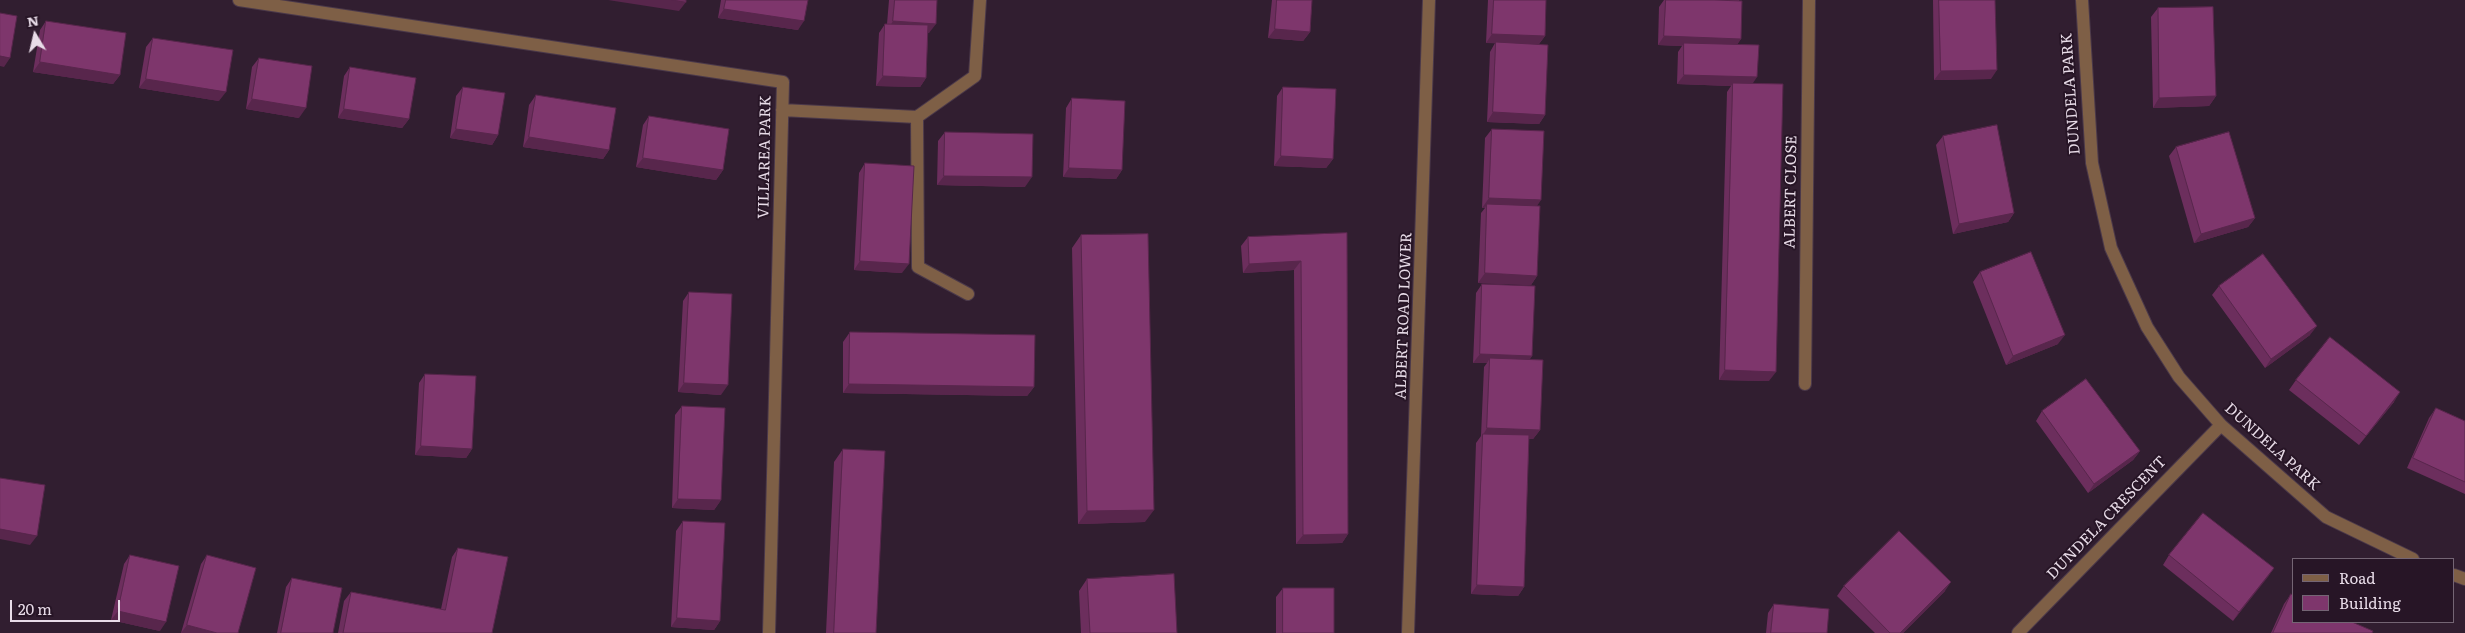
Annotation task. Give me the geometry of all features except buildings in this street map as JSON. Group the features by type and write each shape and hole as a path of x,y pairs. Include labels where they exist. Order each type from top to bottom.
{"street":[{"name":"VILLAREA PARK","path":"239,0 783,82 769,633"},
{"path":"782,110 917,117 975,76 980,0"},
{"name":"ALBERT ROAD LOWER","path":"1408,633 1430,0"},
{"name":"ALBERT CLOSE","path":"1805,384 1809,0"},
{"name":"DUNDELA PARK","path":"2082,0 2092,163 2112,248 2147,327 2179,377 2220,425 2326,517 2411,558"},
{"path":"917,117 918,267 968,294"},
{"name":"DUNDELA CRESCENT","path":"2018,633 2220,425"}]}
